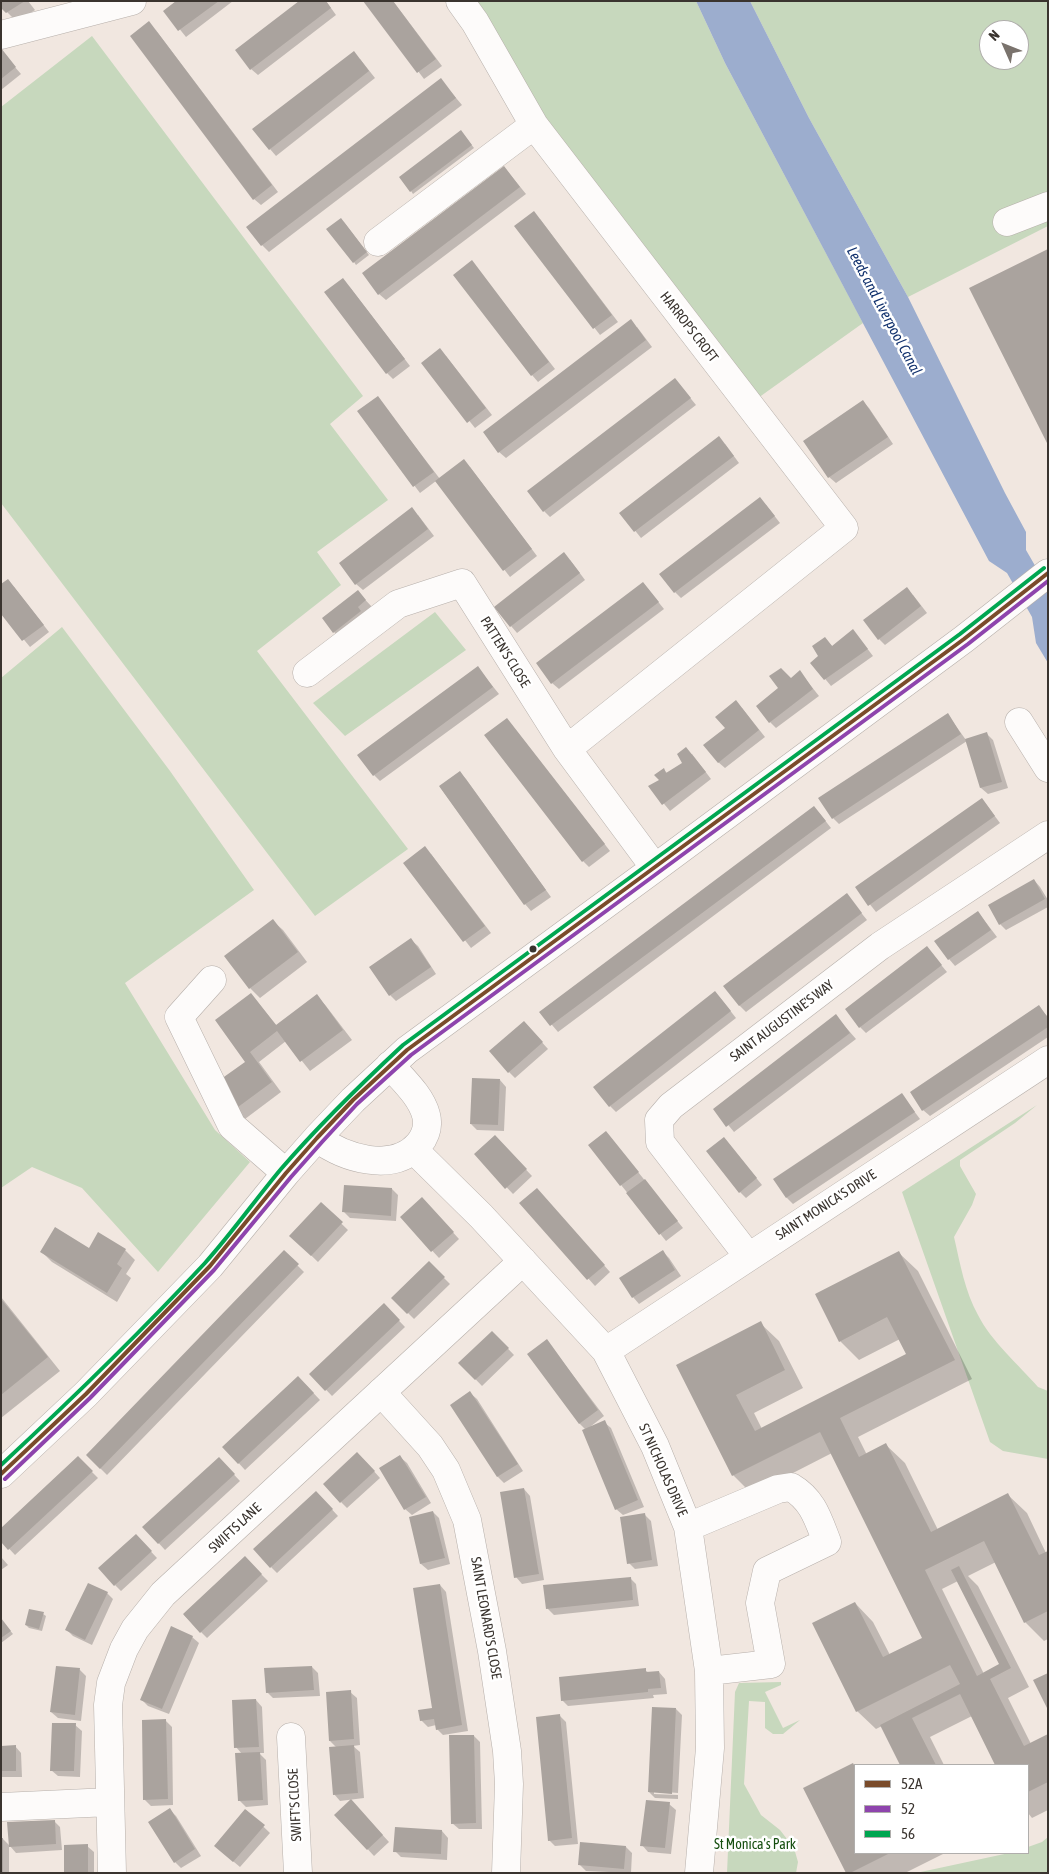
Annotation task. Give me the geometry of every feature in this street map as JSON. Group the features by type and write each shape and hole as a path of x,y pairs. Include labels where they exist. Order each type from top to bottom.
{"street":[{"path":"1,35 132,1"},
{"name":"HARROPS CROFT","path":"460,1 475,22 534,125 844,528 567,749"},
{"path":"378,242 534,125"},
{"path":"1007,222 1048,206"},
{"path":"1,1474 86,1394 210,1266 317,1138 390,1065 415,1044 998,613 1048,573"},
{"name":"PATTEN'S CLOSE","path":"307,673 398,604 462,583 567,749 655,868"},
{"path":"1019,722 1048,768"},
{"name":"SAINT AUGUSTINE'S WAY","path":"748,1256 660,1142 659,1120 671,1106 880,946 1048,834"},
{"path":"212,980 178,1017 232,1126 286,1173"},
{"name":"SAINT MONICA'S DRIVE","path":"606,1351 1048,1060"},
{"path":"317,1138 354,1158 390,1160 404,1157 414,1150 424,1138 427,1127 426,1116 422,1105 390,1065"},
{"name":"ST NICHOLAS DRIVE","path":"414,1150 523,1261 606,1351 655,1446 688,1527 709,1670 710,1748 699,1873"},
{"name":"SWIFTS LANE","path":"112,1873 108,1705 115,1669 135,1629 163,1594 523,1261"},
{"name":"SAINT LEONARD'S CLOSE","path":"381,1392 430,1446 446,1470 467,1520 492,1651 507,1751 509,1784 506,1873"},
{"path":"688,1527 778,1490 791,1487 803,1494 815,1512 827,1542 767,1571 760,1603 771,1664 709,1670"},
{"name":"SWIFT'S CLOSE","path":"291,1737 298,1873"},
{"path":"1,1807 110,1802"}],"green space":[{"path":"473,1 696,1 725,63 863,323 758,398 538,119"},
{"path":"750,1 1048,1 1048,226 908,297 809,118"},
{"path":"92,36 363,396 330,424 388,500 317,552 341,585 257,651 408,849 315,916 1,503 1,107"},
{"path":"435,612 466,650 345,736 313,703"},
{"path":"62,627 170,771 254,890 125,983 215,1130 250,1162 158,1272 82,1188 32,1167 1,1188 1,678"},
{"path":"1037,1105 1015,1123 960,1160 960,1166 976,1194 954,1237 966,1287 973,1306 984,1325 1038,1387 1048,1391 1048,1459 1003,1451 990,1442 902,1192"},
{"name":"St Monica's Park","path":"781,1682 781,1685 765,1692 783,1728 800,1720 783,1734 773,1734 765,1728 765,1702 749,1701 744,1784 761,1815 780,1830 794,1848 798,1862 796,1873 727,1873 735,1692 739,1683"},
{"path":"1048,1837 1048,1873 916,1873 1004,1854 1029,1854 1029,1847 1042,1842"}],"water":[{"name":"Leeds and Liverpool Canal","path":"696,1 750,1 809,118 908,297 1026,532 1026,550 1048,588 1048,663 1036,643 1032,617 1007,573 989,561 725,63"}],"building":[{"path":"1,1 25,1 6,13 1,8"},
{"path":"176,1 219,1 178,31 163,11"},
{"path":"299,1 326,1 331,8 250,70 235,50"},
{"path":"363,1 393,1 436,59 417,73"},
{"path":"149,21 272,185 253,200 130,36"},
{"path":"1,48 16,67 1,79"},
{"path":"354,51 369,71 269,150 252,129"},
{"path":"441,78 456,98 261,246 246,227"},
{"path":"461,130 472,145 410,192 399,177"},
{"path":"504,166 520,187 378,295 362,273"},
{"path":"534,211 612,315 593,329 514,226"},
{"path":"341,218 367,252 353,263 326,229"},
{"path":"1048,249 1048,445 969,288"},
{"path":"472,260 549,362 531,376 453,275"},
{"path":"343,278 405,359 386,374 324,292"},
{"path":"631,319 646,340 498,453 483,432"},
{"path":"440,348 486,408 467,423 421,363"},
{"path":"675,378 691,398 543,512 527,491"},
{"path":"378,396 434,472 413,487 357,411"},
{"path":"863,400 888,437 828,478 803,441"},
{"path":"719,436 734,456 634,532 619,513"},
{"path":"464,459 532,549 503,571 435,481"},
{"path":"760,497 775,516 674,593 659,574"},
{"path":"412,507 428,529 355,585 339,563"},
{"path":"564,552 580,573 510,627 494,607"},
{"path":"8,579 44,625 22,641 1,614 1,584"},
{"path":"643,582 659,602 551,684 536,663"},
{"path":"907,587 921,606 878,640 863,620"},
{"path":"358,590 366,600 358,607 361,611 333,633 322,618"},
{"path":"853,629 868,649 824,680 810,663 818,656 812,646 825,637 832,646"},
{"path":"478,666 493,687 373,776 357,755"},
{"path":"781,668 791,678 800,670 813,689 769,723 756,706 778,688 769,676"},
{"path":"736,700 759,730 718,763 703,745 725,728 715,717"},
{"path":"948,713 961,734 832,819 818,798"},
{"path":"507,718 605,844 582,862 484,735"},
{"path":"987,732 1002,782 980,788 965,739"},
{"path":"686,747 706,772 662,805 648,786 659,780 654,775 664,768 666,773 682,763 677,754"},
{"path":"460,771 546,890 524,905 439,786"},
{"path":"982,798 995,816 868,906 855,887"},
{"path":"814,806 826,821 550,1026 539,1012"},
{"path":"425,846 485,926 463,942 403,863"},
{"path":"1034,879 1045,899 999,925 988,905"},
{"path":"847,893 862,913 739,1006 723,986"},
{"path":"978,911 991,930 948,960 934,941"},
{"path":"273,919 298,952 249,989 224,956"},
{"path":"411,938 431,967 389,996 369,967"},
{"path":"927,946 942,965 859,1028 845,1009"},
{"path":"715,991 731,1011 609,1107 593,1087"},
{"path":"251,993 276,1025 317,994 343,1030 300,1062 277,1031 250,1052 272,1082 234,1110 214,1084 245,1062 215,1020"},
{"path":"1039,1005 1048,1018 1048,1027 922,1111 910,1092"},
{"path":"836,1014 850,1033 726,1127 713,1109"},
{"path":"524,1021 543,1042 508,1073 489,1051"},
{"path":"472,1078 500,1079 498,1125 470,1124"},
{"path":"902,1093 915,1112 786,1198 773,1179"},
{"path":"606,1131 639,1172 620,1186 588,1145"},
{"path":"495,1135 527,1169 505,1189 474,1154"},
{"path":"724,1137 757,1178 739,1193 706,1151"},
{"path":"645,1179 678,1221 659,1235 626,1193"},
{"path":"344,1185 392,1188 391,1216 342,1212"},
{"path":"537,1188 605,1265 587,1280 519,1203"},
{"path":"422,1197 454,1232 431,1252 400,1217"},
{"path":"321,1202 343,1222 311,1256 289,1236"},
{"path":"55,1227 89,1248 98,1232 126,1249 117,1264 122,1268 107,1293 40,1252"},
{"path":"284,1250 299,1264 100,1469 86,1455"},
{"path":"663,1250 675,1270 632,1298 619,1278"},
{"path":"899,1251 955,1360 840,1418 859,1457 886,1443 931,1532 1008,1493 1039,1555 1048,1551 1048,1611 1024,1623 984,1541 925,1570 977,1676 999,1664 951,1570 959,1566 1011,1668 990,1679 1024,1746 1048,1734 1048,1782 1029,1792 1029,1764 995,1764 960,1694 912,1718 935,1764 900,1764 880,1725 960,1684 950,1665 856,1712 812,1623 855,1602 883,1657 922,1638 820,1432 732,1476 676,1365 761,1321 785,1370 736,1395 755,1431 906,1354 887,1317 839,1342 815,1294"},
{"path":"429,1261 445,1277 407,1314 391,1298"},
{"path":"1,1299 48,1357 1,1395"},
{"path":"384,1303 400,1320 325,1391 309,1374"},
{"path":"492,1331 509,1348 475,1380 458,1363"},
{"path":"547,1339 598,1410 579,1424 527,1354"},
{"path":"298,1376 314,1393 238,1464 222,1447"},
{"path":"470,1391 518,1464 497,1477 450,1405"},
{"path":"605,1420 638,1500 615,1510 582,1430"},
{"path":"357,1452 375,1471 340,1503 323,1484"},
{"path":"400,1455 426,1497 404,1510 379,1468"},
{"path":"78,1456 93,1471 8,1550 1,1542 1,1528"},
{"path":"219,1457 235,1474 158,1544 142,1527"},
{"path":"524,1488 539,1574 514,1578 500,1492"},
{"path":"316,1491 333,1509 270,1568 253,1549"},
{"path":"433,1511 445,1558 420,1564 409,1517"},
{"path":"645,1513 652,1560 627,1564 620,1517"},
{"path":"136,1534 152,1551 114,1586 98,1568"},
{"path":"245,1556 262,1574 200,1633 183,1614"},
{"path":"631,1577 633,1600 546,1609 543,1585"},
{"path":"88,1583 108,1592 85,1640 65,1630"},
{"path":"440,1584 462,1725 436,1730 434,1719 420,1721 418,1710 432,1708 413,1588"},
{"path":"29,1609 44,1612 39,1629 25,1625"},
{"path":"1,1618 11,1631 1,1638"},
{"path":"171,1626 193,1636 162,1709 140,1700"},
{"path":"56,1666 80,1668 75,1715 50,1712"},
{"path":"312,1666 314,1690 266,1693 264,1668"},
{"path":"646,1668 646,1672 659,1671 661,1688 648,1689 648,1692 561,1701 559,1677"},
{"path":"1048,1673 1048,1710 1033,1680"},
{"path":"351,1690 354,1739 329,1741 326,1692"},
{"path":"256,1699 259,1747 234,1748 232,1700"},
{"path":"652,1707 676,1708 672,1794 648,1792"},
{"path":"560,1714 572,1838 548,1841 536,1717"},
{"path":"166,1719 168,1799 143,1800 142,1720"},
{"path":"52,1723 76,1723 74,1771 50,1771"},
{"path":"449,1735 474,1735 476,1823 451,1824"},
{"path":"16,1745 16,1771 1,1771 1,1746"},
{"path":"354,1745 358,1793 333,1795 329,1747"},
{"path":"260,1752 263,1800 238,1801 235,1753"},
{"path":"853,1763 854,1854 888,1854 850,1873 846,1873 803,1788"},
{"path":"351,1799 383,1835 367,1850 334,1815"},
{"path":"646,1800 670,1802 665,1848 640,1846"},
{"path":"170,1808 195,1849 174,1863 148,1822"},
{"path":"245,1809 265,1825 233,1862 214,1846"},
{"path":"55,1820 56,1844 9,1847 7,1822"},
{"path":"395,1827 442,1830 441,1854 393,1852"},
{"path":"1,1838 3,1838 3,1873 1,1873"},
{"path":"580,1842 626,1846 624,1869 578,1865"},
{"path":"88,1844 88,1873 64,1873 64,1845"}],"transit line":[{"name":"56","path":"1,1465 156,1315 215,1252 295,1153 403,1045 960,634 1044,568"},
{"name":"52A","path":"1,1474 86,1394 210,1266 317,1138 353,1100 407,1050 964,639 1048,573"},
{"name":"52","path":"5,1479 90,1398 214,1270 322,1142 357,1104 411,1055 968,644 1048,581"}]}
